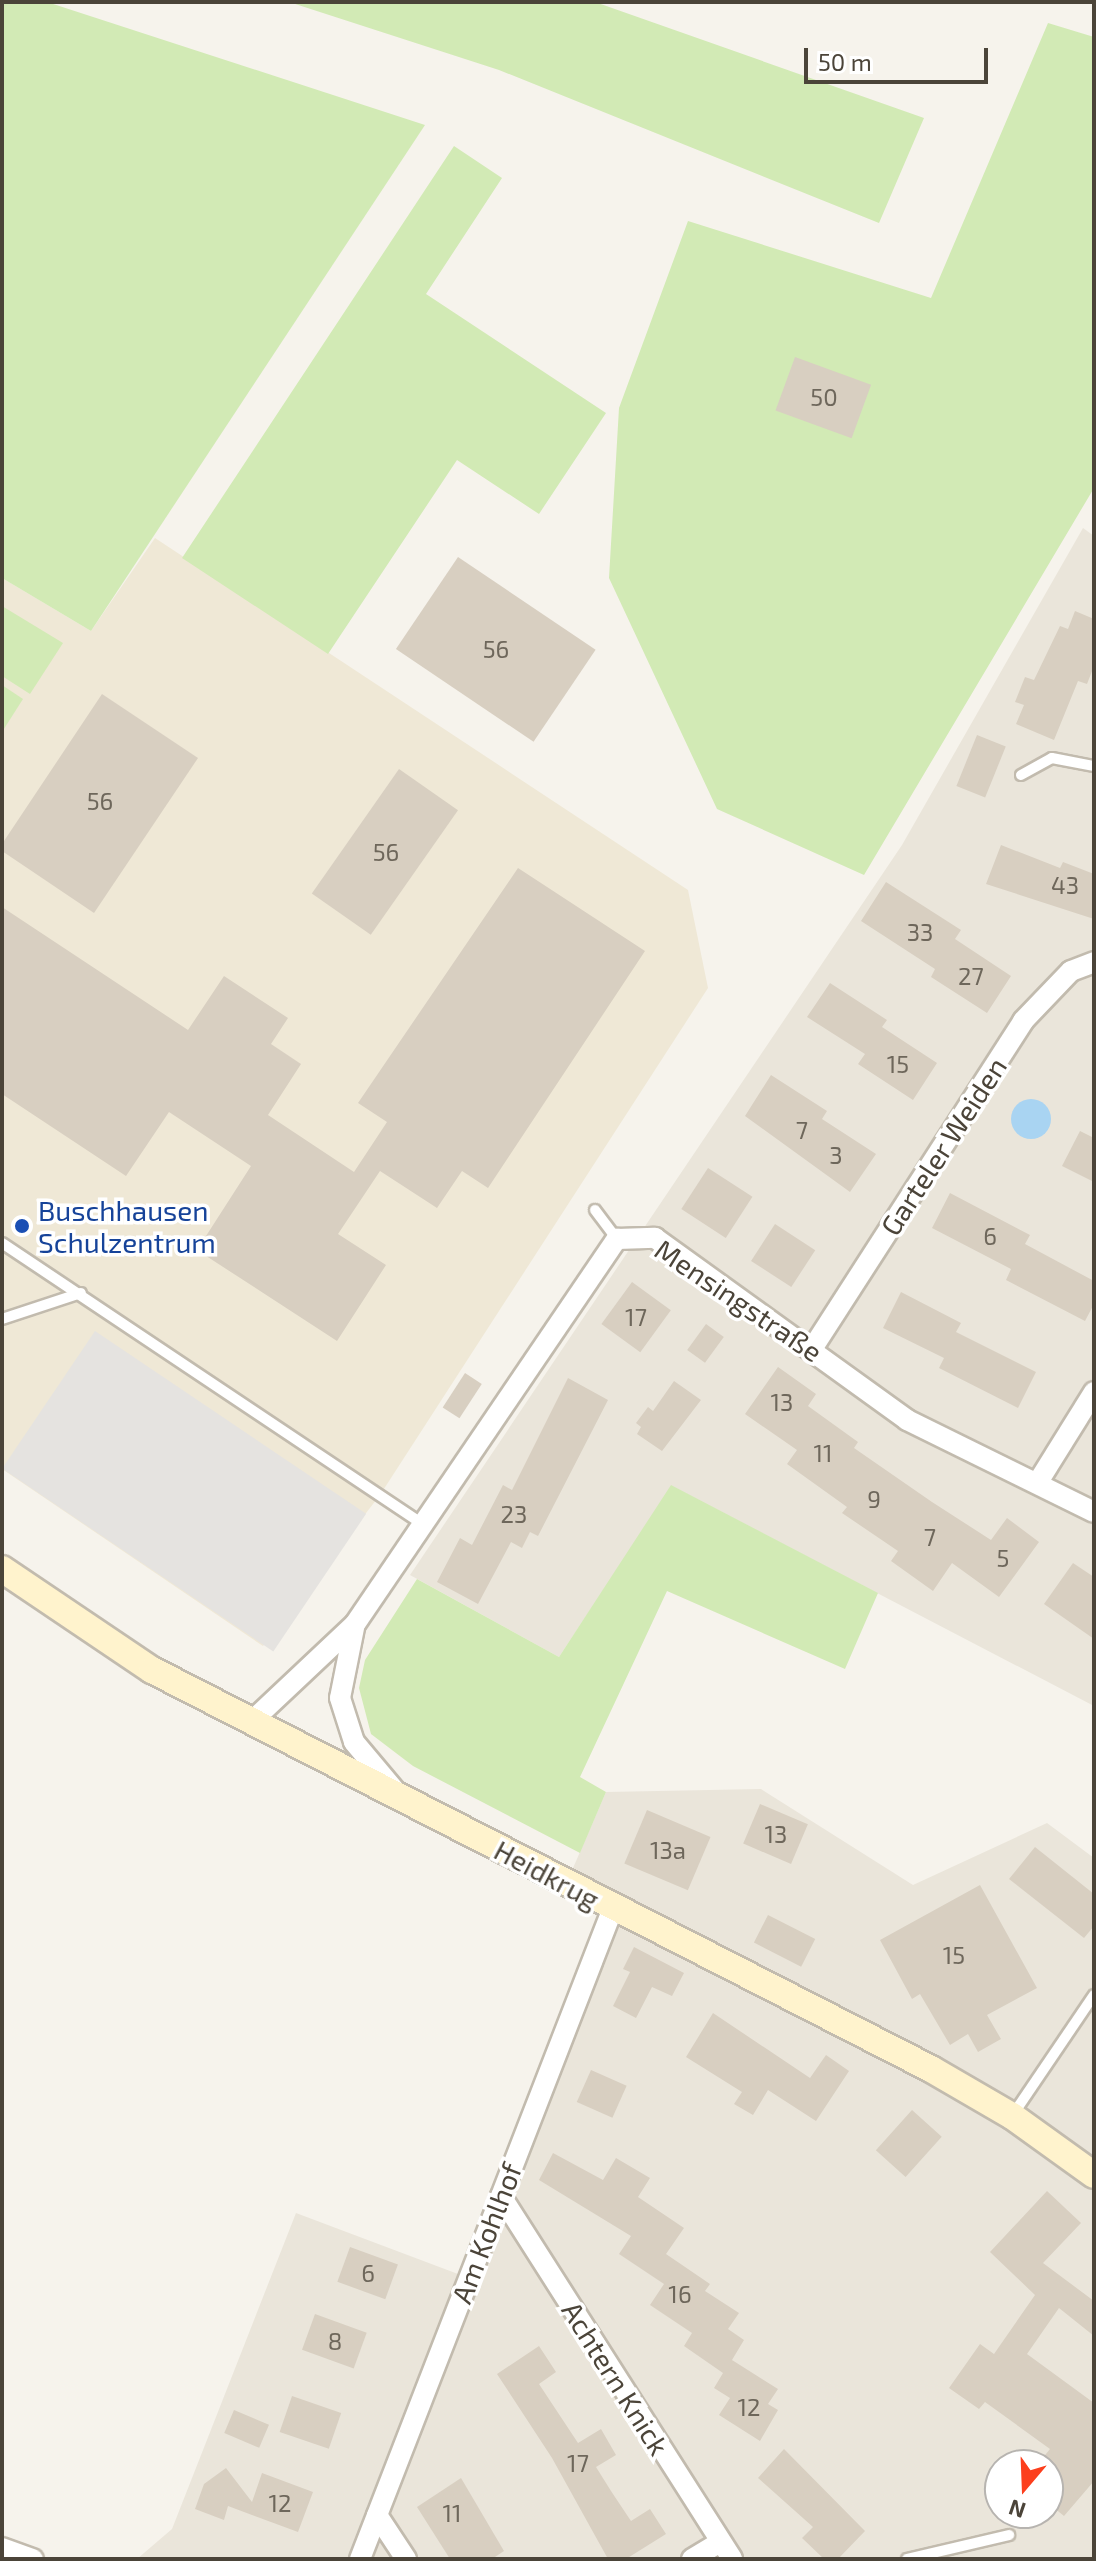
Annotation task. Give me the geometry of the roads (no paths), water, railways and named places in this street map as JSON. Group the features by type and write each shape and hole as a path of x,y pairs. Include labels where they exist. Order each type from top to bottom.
{"main road":[{"name":"Heidkrug","path":"2,1569 140,1663 1012,2116 1094,2175"}],"street":[{"name":"Garteler Weiden","path":"812,1349 1023,1021 1071,971 1094,962"},
{"name":"Mensingstraße","path":"251,1722 355,1624 617,1239 655,1238 907,1420 1094,1512"},
{"path":"1038,1482 1094,1392"},
{"name":"Mensingstraße","path":"355,1624 340,1698 354,1742 402,1798"},
{"name":"Am Kohlhof","path":"360,2559 613,1908"},
{"name":"Achtern Knick","path":"501,2196 726,2550"},
{"path":"377,2515 406,2559"},
{"path":"2,2548 33,2559"},
{"path":"692,2559 726,2550"}],"lane":[{"path":"1021,775 1052,758 1094,766"},
{"path":"595,1210 617,1239"},
{"path":"2,1243 421,1523"},
{"path":"2,1319 81,1293"},
{"path":"1012,2116 1094,1995"},
{"path":"907,2559 1009,2535"}],"water":[{"path":"1031,1099 1045,1105 1051,1119 1045,1133 1031,1139 1017,1133 1011,1119 1017,1105"}],"place":[{"name":"Buschhausen Schulzentrum","path":"22,1226"}]}
